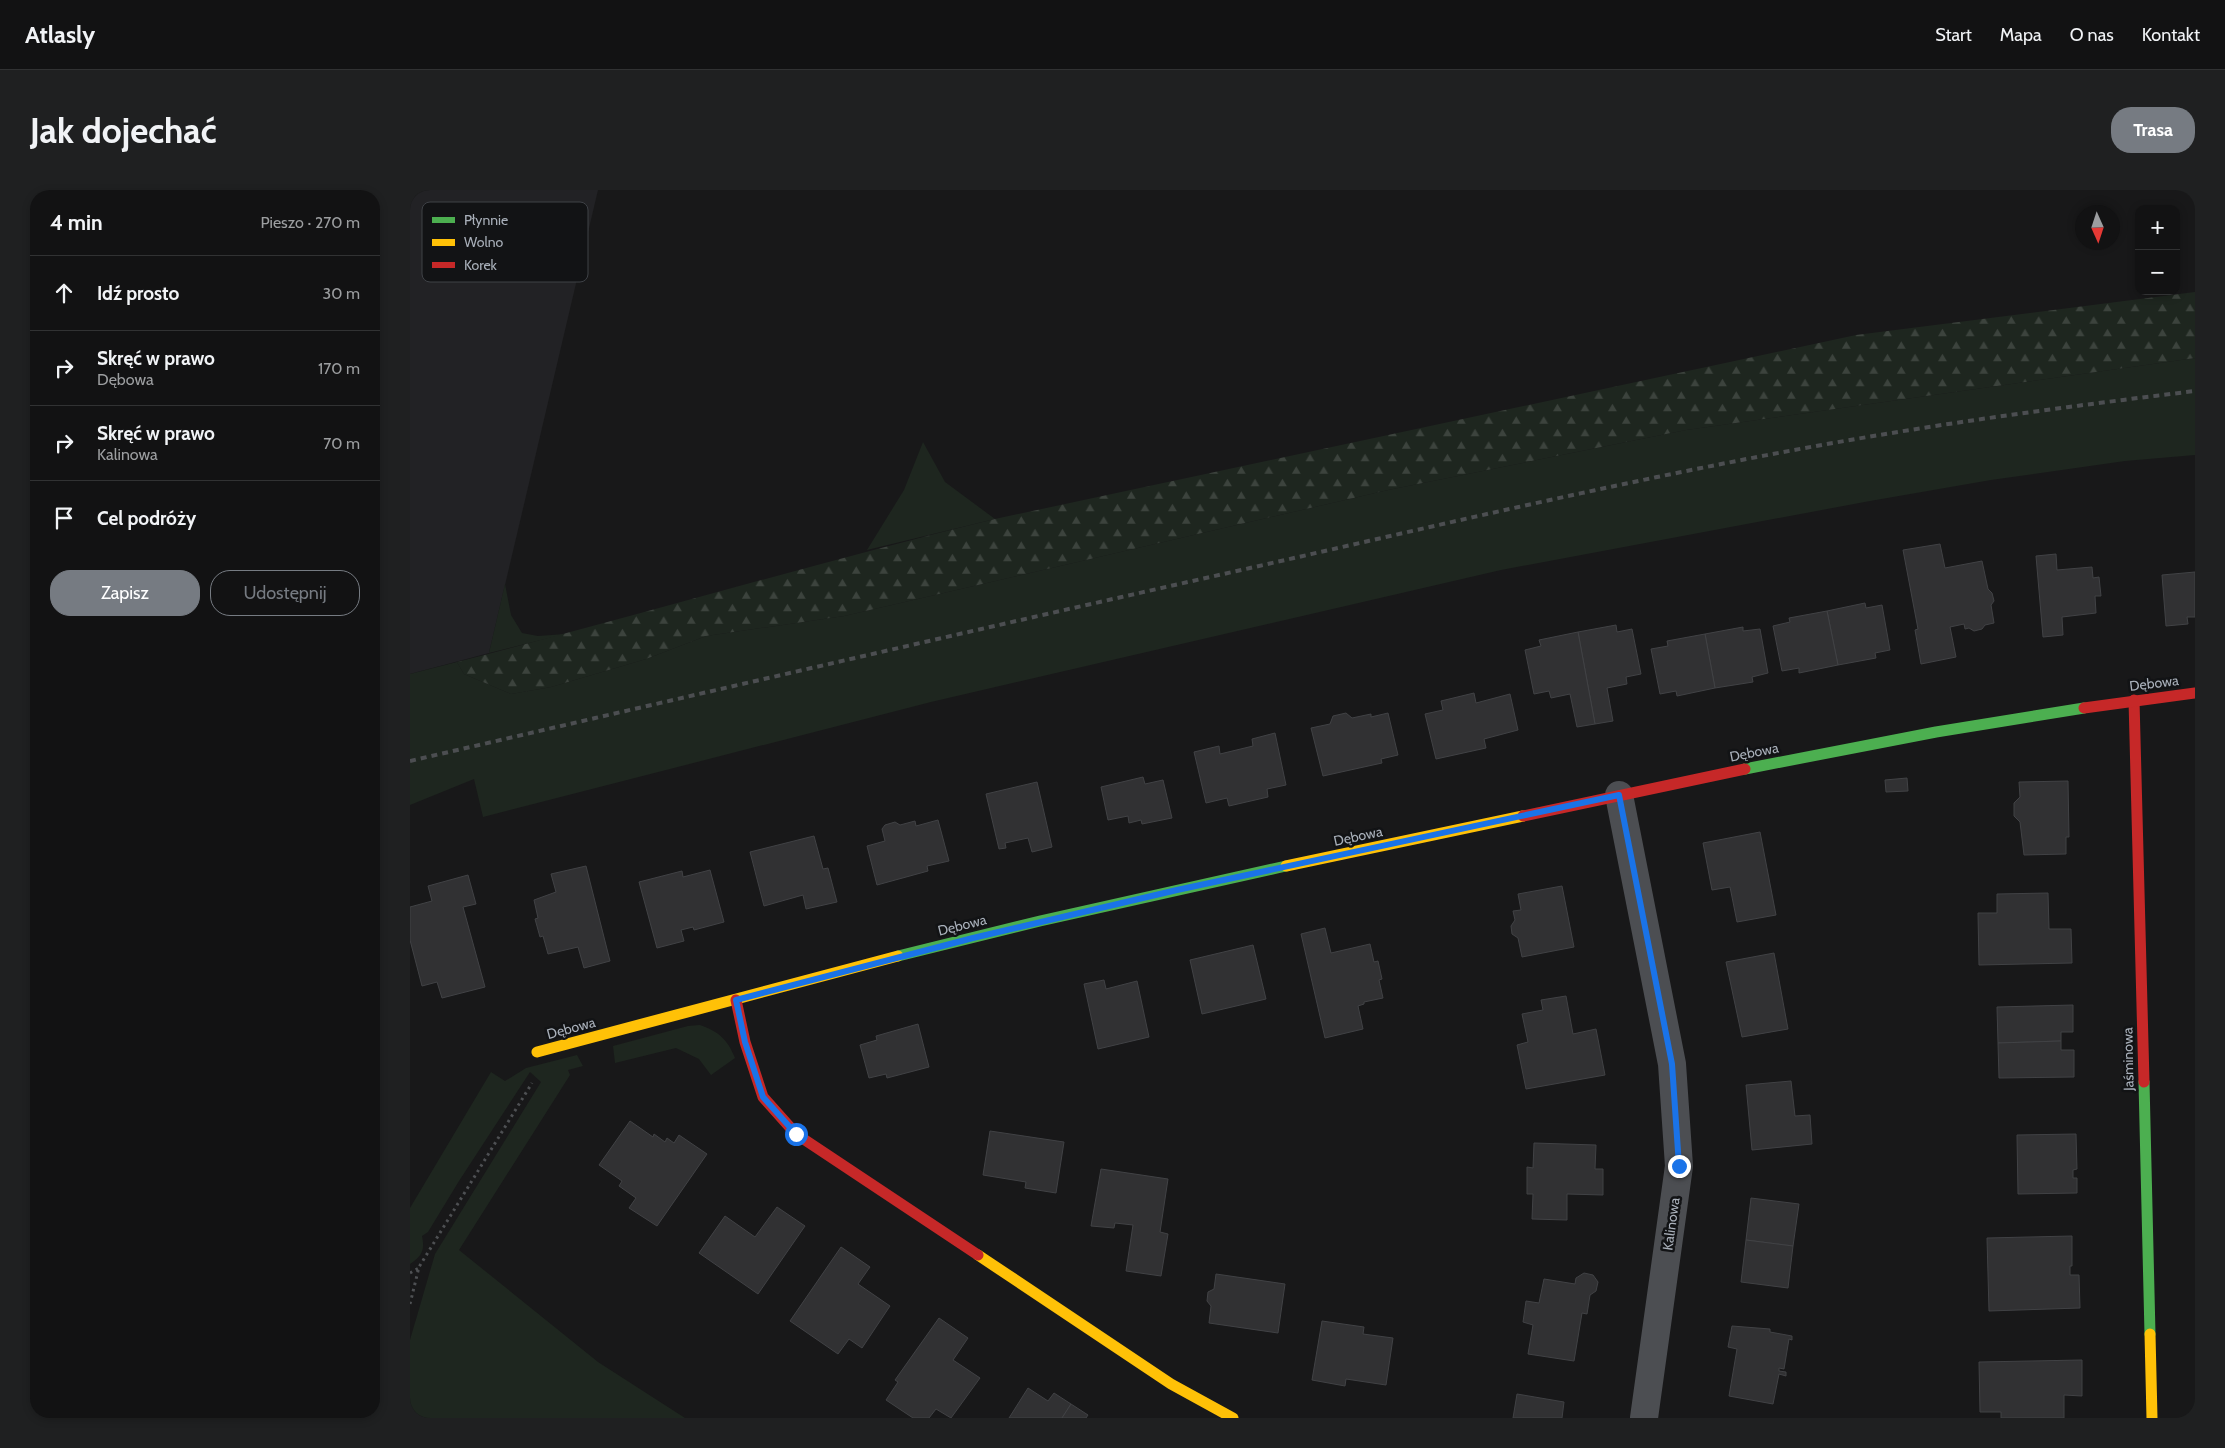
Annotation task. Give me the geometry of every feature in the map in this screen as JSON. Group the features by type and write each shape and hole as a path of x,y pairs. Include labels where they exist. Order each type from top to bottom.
{"street":[{"name":"Dębowa","path":"537,1052 973,938 1177,890 1619,795 2002,720 2134,700 2195,693"},
{"name":"Jaśminowa","path":"2134,700 2152,1418"},
{"name":"Kalinowa","path":"1619,795 1672,1064 1679,1166 1644,1418"},
{"path":"736,1000 745,1042 763,1097 796,1134 1171,1384 1233,1418"}],"path":[{"path":"410,1304 419,1267 532,1082 537,1052"},
{"path":"410,1273 419,1267"}],"shaded area":[{"path":"410,190 598,190 588,232 588,202 422,202 422,282 576,282 489,653 410,674"}],"green space":[{"path":"2195,292 2195,358 1686,430 1388,490 844,616 706,636 646,659 551,687 511,694 464,674 457,662 860,553 995,519 1856,335"},
{"path":"2195,358 2195,455 2125,461 1991,480 1501,570 931,702 483,817 474,779 410,805 410,674 457,662 464,674 511,694 551,687 646,659 706,636 844,616 1388,490 1686,430"},
{"path":"923,442 945,482 995,519 867,550 904,490"},
{"path":"505,584 511,615 522,633 538,636 565,634 489,653"},
{"path":"700,1025 722,1037 735,1058 711,1075 699,1059 676,1048 615,1063 613,1046 688,1026"},
{"path":"577,1055 583,1066 568,1070 570,1075 459,1250 598,1362 685,1418 410,1418 410,1340 435,1254 541,1082 530,1072 428,1232 422,1236 422,1252 410,1264 410,1208 491,1072 505,1081 526,1068"}],"building":[{"path":"1940,544 1945,568 1982,561 1988,589 1992,593 1994,601 1991,605 1994,623 1974,631 1969,628 1965,629 1964,624 1950,627 1956,657 1921,664 1915,630 1918,629 1903,550"},
{"path":"2056,554 2057,570 2092,567 2093,578 2099,577 2101,596 2095,596 2096,613 2062,617 2063,635 2043,637 2036,556"},
{"path":"2195,572 2195,617 2187,617 2188,624 2166,626 2162,575"},
{"path":"1865,603 1866,608 1882,605 1890,650 1875,653 1876,658 1838,665 1827,611"},
{"path":"1827,611 1838,665 1799,673 1799,668 1782,671 1773,626 1790,622 1789,618"},
{"path":"1616,625 1617,632 1632,629 1641,674 1626,677 1627,684 1607,688 1613,721 1595,724 1578,632"},
{"path":"1743,627 1743,631 1760,629 1768,673 1752,677 1753,682 1715,688 1705,634"},
{"path":"1578,632 1595,724 1577,727 1570,694 1551,698 1549,691 1534,694 1525,650 1541,646 1539,640"},
{"path":"1705,634 1715,688 1677,696 1676,691 1660,694 1651,649 1668,646 1667,641"},
{"path":"1474,693 1476,703 1510,694 1518,730 1484,739 1486,748 1436,759 1425,714 1443,710 1441,701"},
{"path":"1346,713 1352,718 1371,714 1371,717 1388,713 1398,755 1381,759 1382,763 1323,776 1311,728 1330,724 1333,716"},
{"path":"1275,733 1286,785 1267,789 1268,797 1229,806 1227,798 1206,803 1194,752 1219,746 1220,754 1253,746 1252,739"},
{"path":"1143,777 1145,784 1163,780 1172,818 1142,824 1141,820 1129,823 1128,816 1108,820 1101,787"},
{"path":"1907,778 1908,791 1886,792 1885,780"},
{"path":"2068,781 2069,837 2066,837 2066,854 2024,855 2020,822 2014,816 2014,803 2020,797 2019,782"},
{"path":"1037,782 1052,847 1032,852 1028,838 1005,843 1006,848 999,849 986,794"},
{"path":"938,820 949,861 927,866 928,871 877,885 867,846 885,841 882,829 885,825 895,822 900,825 915,821 916,826"},
{"path":"1760,832 1776,915 1737,922 1730,887 1712,890 1703,843"},
{"path":"814,836 823,869 828,868 837,902 806,909 803,895 764,906 750,852"},
{"path":"586,866 610,961 584,968 578,947 548,954 543,936 540,937 535,919 538,918 534,900 556,892 551,874"},
{"path":"710,870 724,922 694,930 693,927 681,930 684,941 657,948 639,882 682,871 683,877"},
{"path":"468,875 476,904 463,907 485,987 442,998 437,982 422,986 410,940 410,907 432,901 428,886"},
{"path":"1562,886 1574,947 1522,957 1518,938 1512,934 1511,926 1515,920 1513,911 1521,910 1518,894"},
{"path":"2048,893 2049,929 2071,929 2072,963 1979,965 1978,913 1997,913 1997,894"},
{"path":"1325,928 1331,953 1370,944 1374,962 1378,961 1382,979 1379,980 1383,998 1364,1002 1364,1004 1358,1006 1363,1029 1325,1038 1301,934"},
{"path":"1253,945 1266,999 1202,1014 1190,960"},
{"path":"1774,953 1788,1029 1742,1037 1726,962"},
{"path":"1104,980 1106,989 1137,981 1149,1037 1098,1049 1084,984"},
{"path":"1566,996 1573,1034 1596,1029 1605,1075 1526,1089 1517,1045 1528,1042 1522,1014 1543,1010 1541,1000"},
{"path":"2073,1005 2073,1032 2061,1032 2061,1041 1998,1043 1997,1007"},
{"path":"918,1024 929,1067 887,1078 886,1074 869,1078 860,1045 877,1040 876,1036"},
{"path":"2061,1041 2061,1050 2074,1050 2074,1077 1999,1078 1998,1043"},
{"path":"1791,1081 1795,1116 1810,1115 1812,1144 1752,1150 1746,1085"},
{"path":"630,1121 653,1137 654,1134 665,1142 667,1138 674,1143 679,1135 707,1154 657,1226 629,1208 636,1198 619,1186 622,1181 599,1165"},
{"path":"990,1131 1064,1142 1056,1193 1025,1188 1026,1182 983,1175"},
{"path":"2076,1134 2077,1169 2073,1170 2073,1178 2077,1178 2077,1193 2018,1194 2017,1135"},
{"path":"1534,1143 1596,1145 1595,1169 1603,1169 1603,1195 1567,1194 1567,1220 1532,1219 1533,1194 1527,1194 1527,1167 1533,1168"},
{"path":"1101,1169 1168,1179 1160,1232 1168,1234 1161,1276 1126,1271 1133,1225 1115,1223 1114,1228 1091,1226"},
{"path":"1751,1198 1799,1204 1793,1246 1746,1240"},
{"path":"777,1207 805,1226 758,1294 699,1253 725,1216 755,1237"},
{"path":"2072,1236 2072,1266 2070,1266 2070,1275 2079,1275 2080,1308 1989,1311 1987,1238"},
{"path":"1746,1240 1793,1246 1788,1288 1741,1282"},
{"path":"841,1247 870,1267 858,1284 890,1306 862,1348 849,1339 838,1354 790,1321"},
{"path":"1584,1273 1593,1275 1598,1282 1596,1291 1590,1295 1587,1314 1582,1313 1574,1361 1528,1354 1533,1325 1523,1322 1526,1301 1539,1303 1544,1279 1575,1284 1576,1278"},
{"path":"1216,1274 1285,1284 1278,1333 1209,1323 1211,1306 1207,1301 1208,1292 1214,1289"},
{"path":"939,1318 968,1338 953,1360 980,1378 951,1418 936,1409 929,1418 913,1418 886,1400 898,1382 895,1380"},
{"path":"1322,1321 1364,1327 1363,1334 1393,1338 1386,1385 1346,1379 1345,1386 1312,1380"},
{"path":"1732,1326 1770,1329 1770,1332 1792,1336 1792,1340 1789,1339 1784,1369 1779,1368 1779,1371 1786,1372 1786,1376 1779,1374 1773,1404 1729,1396 1737,1349 1728,1347"},
{"path":"2082,1360 2082,1396 2064,1395 2064,1418 2001,1418 2001,1412 1980,1412 1979,1362"},
{"path":"1028,1388 1048,1401 1054,1393 1071,1404 1062,1418 1009,1418"},
{"path":"1517,1394 1564,1402 1562,1418 1513,1418"},
{"path":"1071,1404 1088,1415 1086,1418 1062,1418"}],"railway":[{"path":"410,761 1474,517 1699,468 1893,433 2022,413 2195,391"}],"traffic: fast":[{"path":"1745,769 1936,732 2084,708"},
{"path":"898,956 1040,921 1286,866"},
{"path":"2144,1082 2150,1334"}],"traffic: slow":[{"path":"1286,866 1523,816"},
{"path":"537,1052 898,956"},
{"path":"978,1255 1171,1384 1233,1418"},
{"path":"2150,1334 2152,1418"}],"traffic: jam":[{"path":"2084,708 2195,693"},
{"path":"2134,700 2144,1082"},
{"path":"1523,816 1745,769"},
{"path":"736,1000 745,1042 763,1097 796,1134 978,1255"}],"route":[{"path":"796,1134 763,1097 745,1042 736,1000 973,938 1177,890 1619,795 1672,1064 1679,1166"}]}
